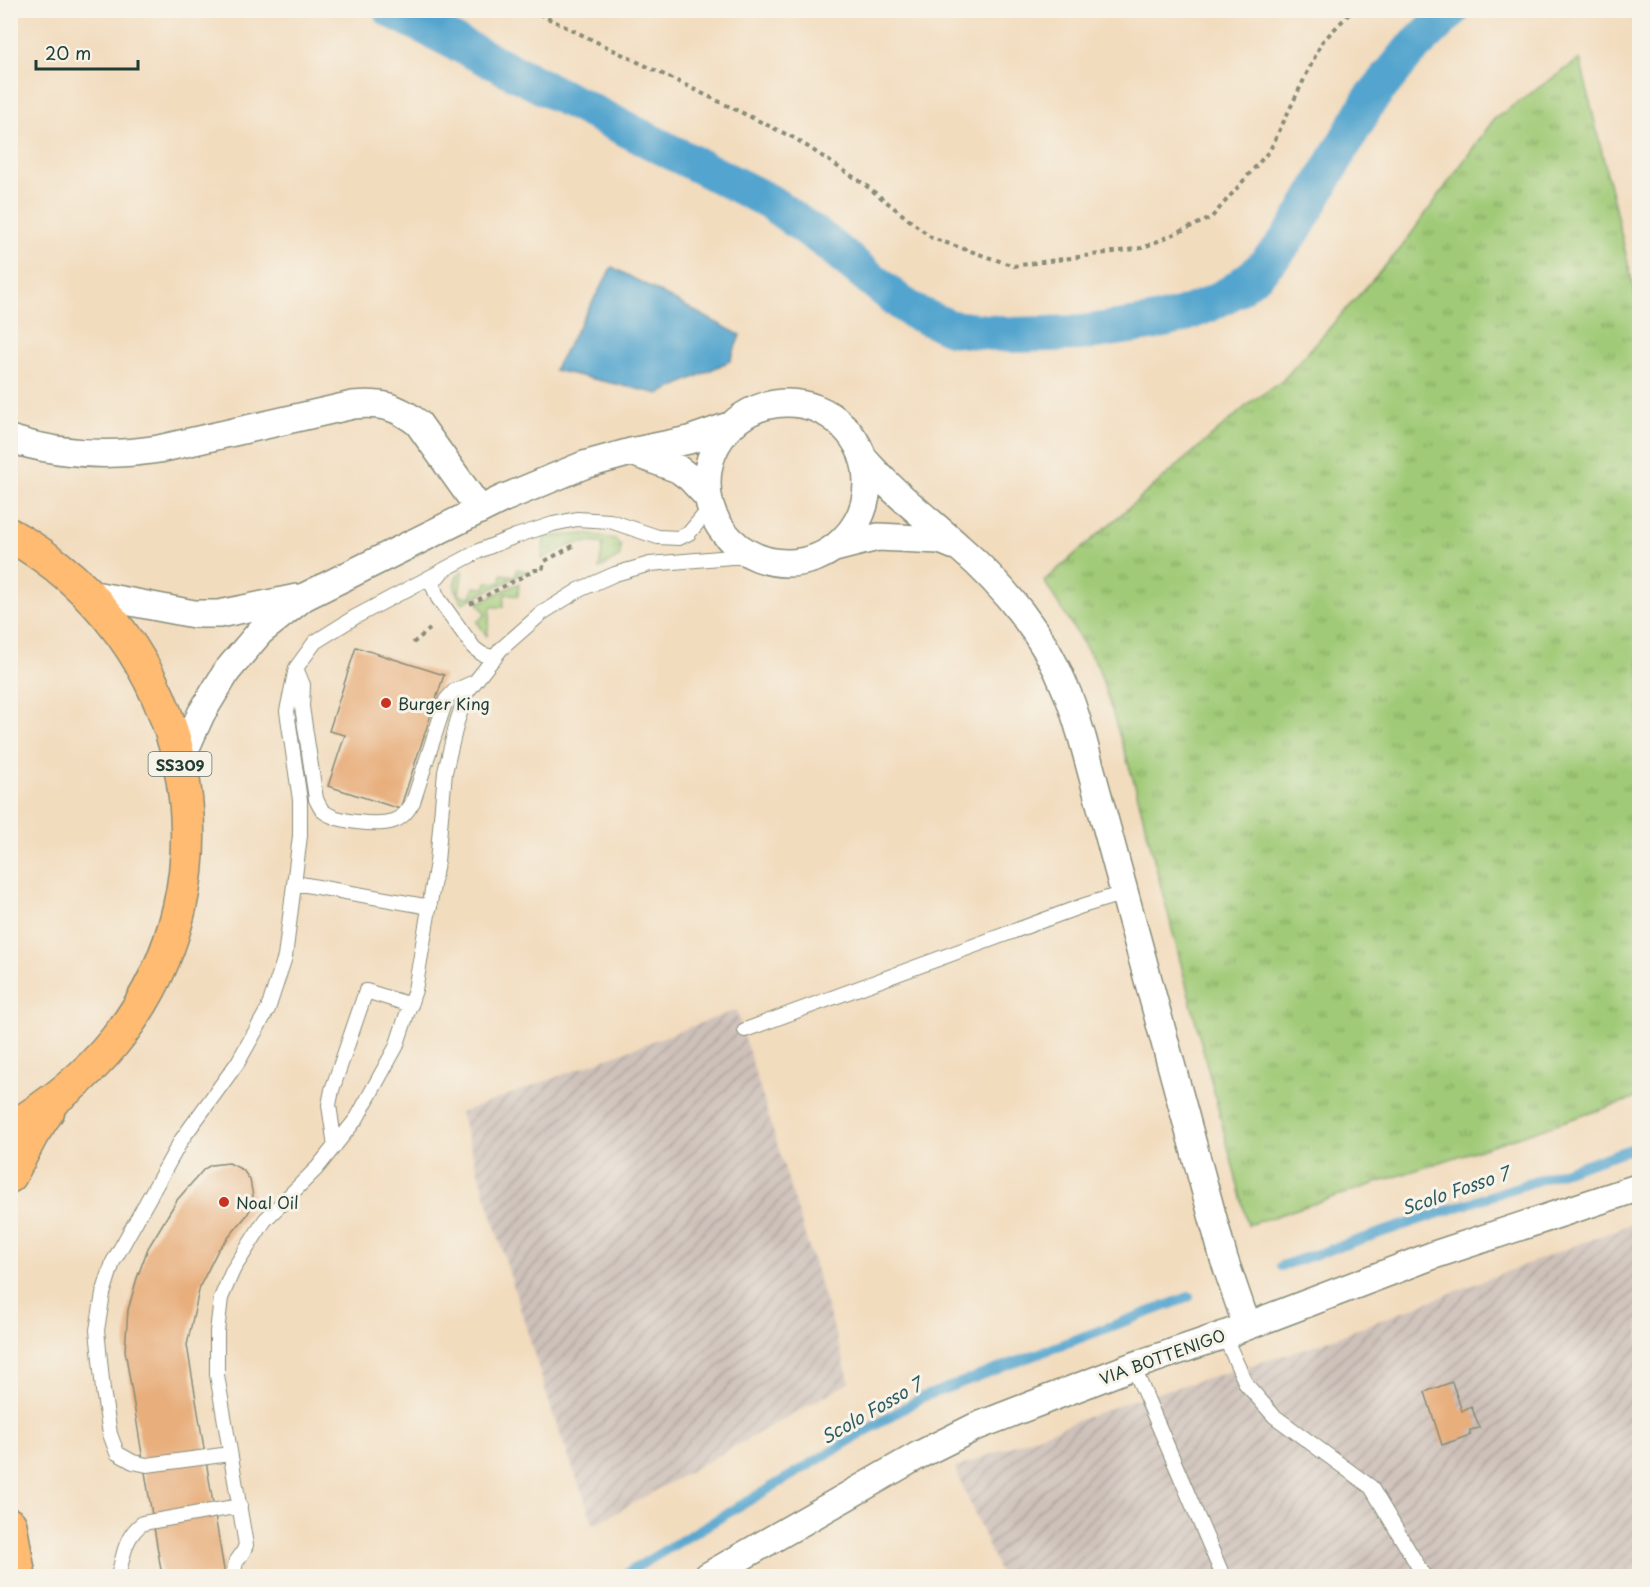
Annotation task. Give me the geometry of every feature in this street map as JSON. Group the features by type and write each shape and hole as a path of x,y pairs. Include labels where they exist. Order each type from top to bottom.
{"main road":[{"name":"SS309","path":"10,535 60,567 89,594 111,617 147,671 165,710 180,761 186,803 187,846 183,888 173,929 139,1007 115,1042 86,1073 54,1101 10,1129"},
{"name":"SS309","path":"10,1176 32,1134 54,1101"},
{"path":"10,1525 19,1576"}],"street":[{"path":"10,439 57,451 108,455 134,453 352,405 372,403 388,406 418,423 480,510"},
{"path":"836,548 854,529 864,506 868,478 861,452 846,428 825,411 798,403 770,404 745,414 724,432 711,457 706,482 709,501 721,530 739,548 757,557 788,564 813,559 836,548 878,537 940,540 962,549"},
{"path":"180,761 201,714 227,670 260,632 304,597 480,510 584,465 689,440 732,425"},
{"path":"631,452 678,469 690,478 709,501"},
{"path":"863,458 892,490 962,549 994,581 1027,621 1049,654 1066,688 1083,737 1224,1258 1235,1330"},
{"path":"89,594 194,614 219,614 304,597"},
{"name":"VIA BOTTENIGO","path":"708,1576 919,1455 966,1432 1133,1366 1434,1255 1640,1186"}],"lane":[{"path":"230,1454 147,1466 132,1462 117,1453 108,1423 97,1330 103,1294 113,1262 182,1139 238,1062 268,1009 285,957 300,836 300,800 287,711 296,668 315,642 354,616 481,550 516,536 577,519 610,521 658,537 679,538 689,533 709,501"},
{"path":"233,1576 236,1562 246,1545 217,1375 217,1332 222,1299 233,1270 265,1220 317,1168 357,1118 396,1047 411,1005 437,862 445,772 456,722 467,692 501,649 542,613 579,590 615,574 650,564 757,557"},
{"path":"442,571 432,584 438,598 474,648 482,654 495,658"},
{"path":"296,668 303,685 302,707 316,799 322,811 331,816 362,823 395,821 407,813 413,802 446,700 454,691 474,681"},
{"path":"295,883 430,907"},
{"path":"745,1030 1082,906 1124,893"},
{"path":"335,1146 329,1105 332,1090 366,991 411,1005"},
{"path":"1235,1330 1246,1384 1274,1416 1371,1487 1424,1576"},
{"path":"1133,1366 1223,1576"},
{"path":"118,1576 128,1540 134,1530 143,1523 240,1506"}],"path":[{"path":"531,10 796,139 864,184 932,237 1014,266 1142,248 1211,219 1270,150 1322,42 1353,10"},
{"path":"466,606 535,570 542,570 545,561 581,544"},
{"path":"413,643 431,629"}],"shaded area":[{"path":"736,1010 850,1382 594,1525 553,1415 460,1113"},
{"path":"1639,1221 1639,1576 1001,1576 955,1468 1126,1402 1308,1348"}],"green space":[{"path":"1580,59 1639,310 1639,1097 1248,1225 1135,785 1098,667 1044,581 1251,402 1282,381 1401,248 1494,119"},
{"path":"585,534 615,539 621,546 620,556 599,569 603,544 578,543 542,559 544,537"},
{"path":"517,569 528,571 463,603 457,595 455,582 463,570 459,595 471,597 474,587 485,588 487,582 500,583 502,574 515,576"},
{"path":"519,583 518,596 505,594 503,607 491,607 487,636 477,622 486,614 478,603"}],"water":[{"path":"612,267 740,335 730,361 659,394 554,370"}],"building":[{"name":"Burger King","path":"356,647 444,675 400,809 328,786 345,735 329,731"},
{"path":"229,1163 243,1170 250,1180 254,1202 247,1215 218,1250 200,1286 187,1345 225,1576 162,1576 125,1350 128,1310 148,1248 177,1200 204,1169 211,1165"},
{"path":"1452,1382 1462,1411 1471,1406 1480,1428 1470,1430 1470,1435 1442,1445 1425,1392"}],"waterway":[{"path":"391,10 770,202 826,242 914,312 951,328 1012,335 1082,333 1151,323 1180,316 1234,291 1257,273 1278,251 1296,227 1369,101 1408,53 1452,10"},
{"name":"Scolo Fosso 7","path":"1281,1266 1640,1146"},
{"name":"Scolo Fosso 7","path":"622,1576 923,1397 1189,1297"}],"place":[{"name":"Burger King","path":"386,703"},
{"name":"Noal Oil","path":"224,1202"}]}
